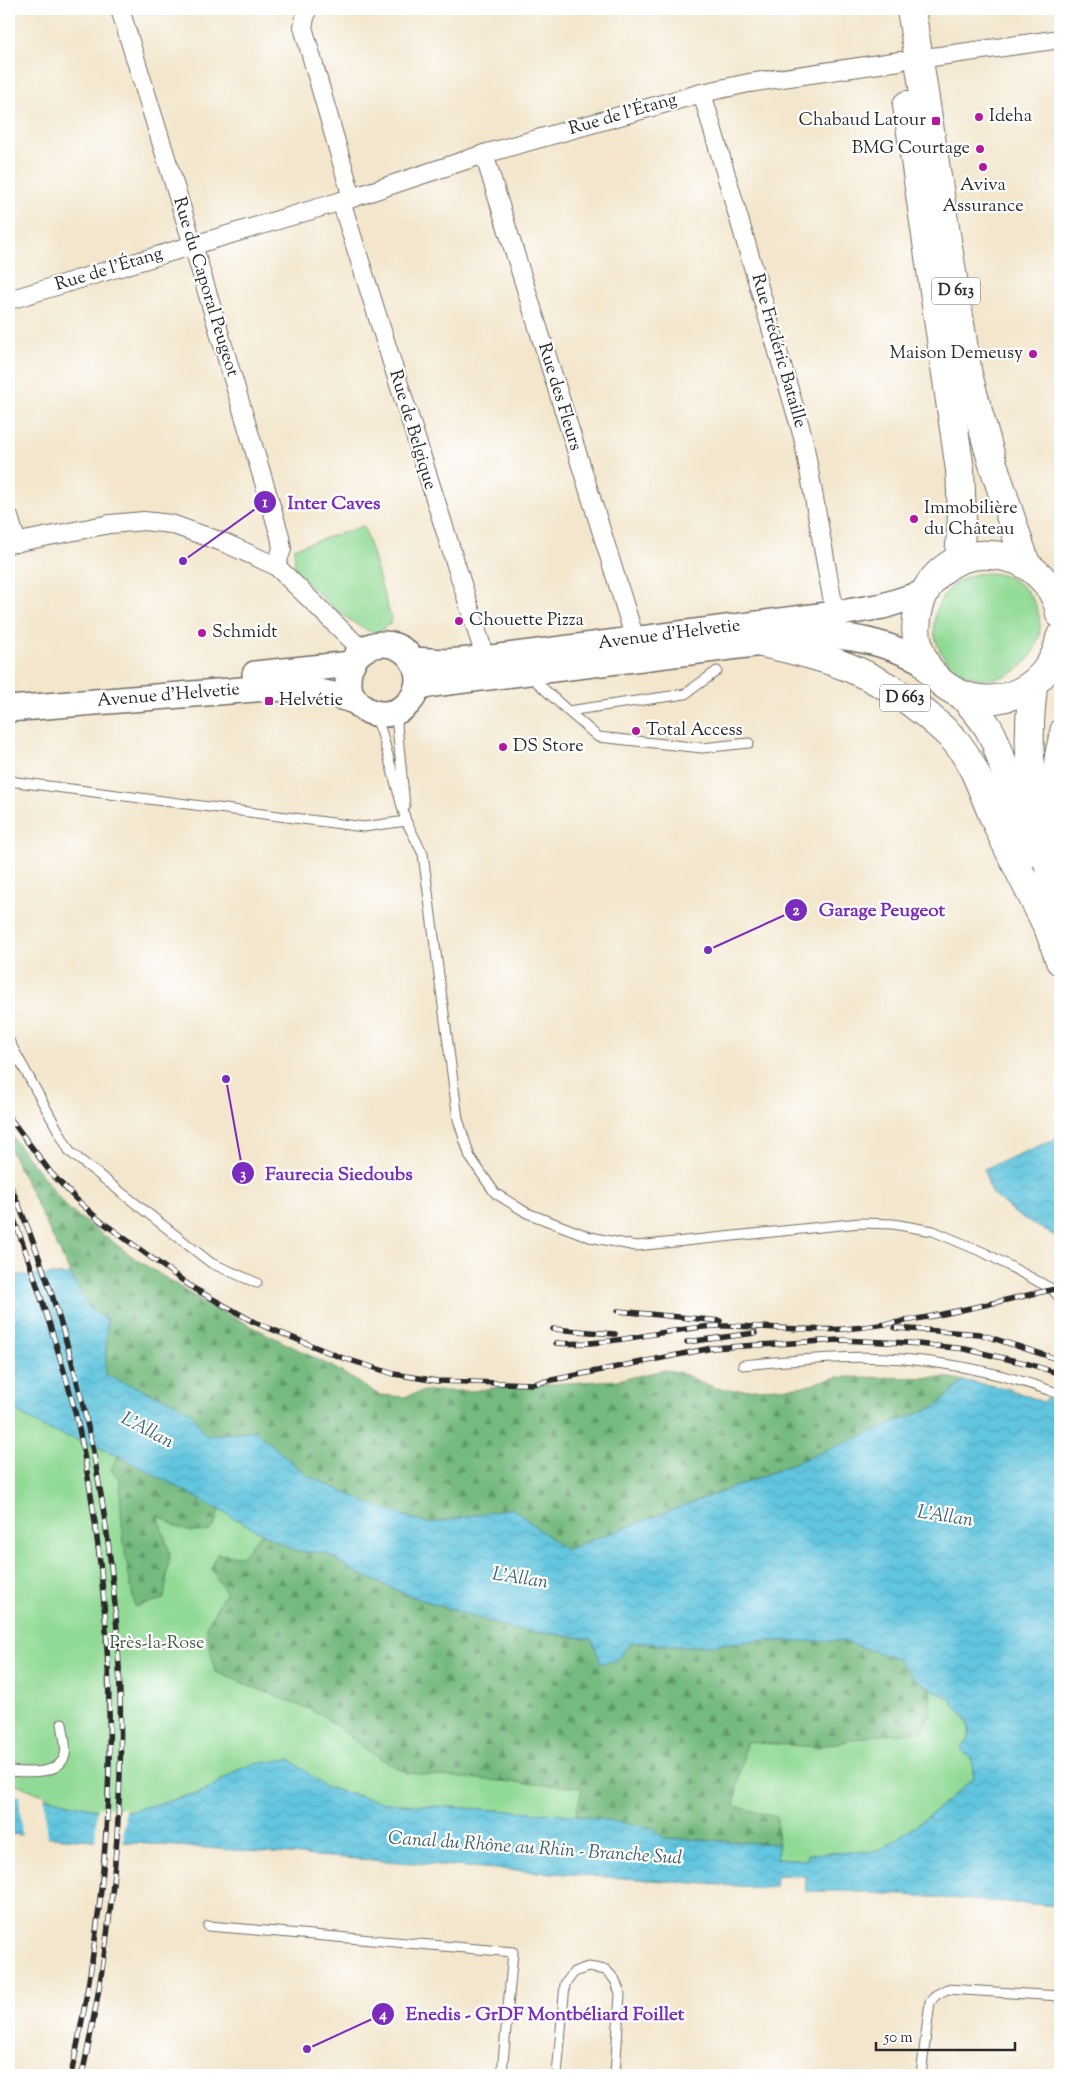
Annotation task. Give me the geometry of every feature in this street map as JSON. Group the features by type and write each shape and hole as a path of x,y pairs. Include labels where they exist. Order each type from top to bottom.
{"main road":[{"name":"D 613","path":"893,9 968,375 992,461 1026,564"},
{"name":"D 613","path":"911,9 905,61 960,470 962,515 960,560"},
{"path":"1058,600 1042,577 1026,564 1004,556 982,554 960,560 941,571 924,593 916,616 916,640 924,662 934,676 947,688 962,695 987,700 1011,696 1033,685 1048,669 1060,645"},
{"name":"Avenue d'Helvetie","path":"412,660 446,662 483,658 835,614 883,606 924,593"},
{"name":"Avenue d'Helvetie","path":"417,688 433,684 827,635 853,637 898,649 924,662"},
{"name":"D 663","path":"762,643 806,652 847,666 879,680 916,706 952,738 958,744 974,770 995,819 1053,914"},
{"path":"379,646 395,647 405,652 412,660 417,669 417,688 414,697 400,710 392,713 365,708 349,684 358,657 379,646"},
{"name":"Avenue d'Helvetie","path":"9,696 230,677 358,657"},
{"name":"D 663","path":"1033,685 1029,728 1034,798 1049,870 1060,961"},
{"name":"Avenue d'Helvetie","path":"9,709 267,688 305,689 339,696 365,708"},
{"name":"D 663","path":"962,695 981,717 993,738 1003,765 1018,826 1053,914"}],"street":[{"name":"Rue du Caporal Peugeot","path":"120,9 280,536 282,549 276,566"},
{"path":"307,9 303,27 347,199"},
{"name":"Rue de l'Étang","path":"9,300 347,199 484,154 702,93 749,83 1060,39"},
{"name":"Rue Frédéric Bataille","path":"702,93 803,437 835,614"},
{"name":"Rue des Fleurs","path":"484,154 635,639"},
{"name":"Rue de Belgique","path":"347,199 481,644 483,658"},
{"path":"9,517 13,543 110,524 144,521 171,524 225,543 276,566 358,657"},
{"path":"1049,870 1049,812 1054,755 1060,728"}],"lane":[{"path":"568,711 685,694 717,671"},
{"path":"526,672 598,737 702,748 748,743"},
{"path":"365,708 381,730 406,821 423,854 458,1119 470,1157 495,1193 527,1213 590,1237 636,1246 860,1223 893,1224 934,1231 985,1253 1056,1290 1060,1298"},
{"path":"400,710 397,726 406,821"},
{"path":"9,781 364,827 406,821"},
{"path":"9,1042 70,1152 212,1264 257,1283"},
{"path":"743,1365 837,1358 914,1360 984,1370 1060,1394"},
{"path":"9,1771 46,1772 59,1763 65,1755 62,1723"},
{"path":"208,1926 513,1952 502,2073 532,2075"},
{"path":"557,2075 565,1984 574,1972 588,1967 606,1970 615,1980 620,1993 615,2075"},
{"path":"921,2075 930,2002 936,1995 947,1989 1060,1996"}],"green space":[{"path":"364,526 392,622 377,633 367,630 344,616 295,571 294,548"},
{"path":"987,573 1007,577 1024,589 1036,606 1040,626 1036,646 1024,663 1007,675 987,679 967,675 950,663 938,646 934,626 938,606 950,589 967,577"},
{"path":"13,1138 68,1209 136,1259 205,1303 333,1367 379,1395 404,1397 424,1391 473,1391 500,1387 618,1380 665,1370 678,1372 715,1388 736,1390 799,1387 838,1377 951,1378 964,1381 937,1406 745,1483 565,1550 512,1508 429,1524 376,1506 308,1476 254,1430 206,1436 192,1414 176,1403 105,1375 107,1320 89,1308 71,1275 9,1147 9,1141"},
{"name":"Près-la-Rose","path":"9,1407 42,1427 118,1455 295,1551 930,1688 952,1700 967,1720 969,1739 961,1747 964,1753 971,1757 974,1778 933,1813 879,1851 808,1854 807,1860 777,1858 778,1844 576,1815 386,1803 325,1787 290,1759 235,1771 205,1791 131,1811 104,1811 52,1799 9,1781"},
{"path":"118,1455 219,1509 215,1524 210,1531 193,1532 182,1530 159,1516 170,1553 164,1599 135,1607 124,1544 120,1480 111,1470"},
{"path":"265,1534 295,1551 326,1553 355,1572 413,1597 512,1629 592,1639 617,1660 631,1642 688,1647 754,1641 843,1641 899,1659 915,1679 930,1688 931,1714 922,1731 871,1736 817,1747 746,1742 734,1806 777,1817 778,1844 664,1838 653,1828 576,1815 582,1788 406,1773 368,1751 321,1714 215,1672 206,1627 226,1592 211,1569 217,1554 241,1556 259,1536"}],"water":[{"path":"1060,1137 1060,1239 1016,1214 991,1193 984,1169"},
{"path":"9,1275 71,1275 89,1308 107,1320 105,1375 176,1403 192,1414 206,1436 254,1430 308,1476 376,1506 429,1524 512,1508 565,1550 745,1483 937,1406 964,1381 1006,1388 1043,1402 1047,1397 1060,1404 1060,1906 844,1891 806,1891 805,1876 776,1875 775,1887 762,1888 9,1834 9,1796 53,1799 104,1811 131,1811 205,1791 235,1771 253,1764 290,1759 325,1787 386,1803 576,1815 653,1828 664,1838 778,1844 777,1858 807,1860 808,1854 879,1851 933,1813 974,1778 971,1757 964,1753 961,1747 968,1742 969,1726 967,1720 952,1700 915,1679 898,1659 843,1641 754,1641 688,1647 631,1642 617,1660 601,1664 592,1639 512,1629 413,1597 355,1572 326,1553 295,1551 118,1455 42,1427 9,1407"}],"pier":[{"path":"19,1794 44,1795 47,1839 22,1838"},
{"path":"97,1807 125,1808 123,1845 95,1843"}],"railway":[{"path":"9,1117 51,1173 76,1199 98,1219 193,1288 254,1322 340,1357 394,1374 437,1381 532,1384 712,1348 839,1340 908,1343 965,1349 1029,1364 1060,1374"},
{"path":"9,1182 50,1289 81,1398 103,1510 116,1622 121,1735 116,1849 103,1962 82,2075"},
{"path":"9,1207 47,1316 76,1415 96,1528 104,1606 109,1685 106,1841 98,1919 71,2075"},
{"path":"556,1343 577,1344 618,1340 699,1327 719,1326 844,1329 899,1322 953,1312 1060,1288"},
{"path":"618,1311 720,1321"},
{"path":"895,1328 980,1334 1060,1360"},
{"path":"553,1329 615,1334"},
{"path":"687,1342 755,1333"}],"place":[{"name":"Ideha","path":"979,117"},
{"name":"Chabaud Latour","path":"936,121"},
{"name":"BMG Courtage","path":"980,149"},
{"name":"Aviva Assurance","path":"983,167"},
{"name":"Maison Demeusy","path":"1033,354"},
{"name":"Immobilière du Château","path":"914,519"},
{"name":"Inter Caves","path":"183,561"},
{"name":"Chouette Pizza","path":"459,621"},
{"name":"Schmidt","path":"202,633"},
{"name":"Helvétie","path":"269,701"},
{"name":"Total Access","path":"636,731"},
{"name":"DS Store","path":"503,747"},
{"name":"Garage Peugeot","path":"708,950"},
{"name":"Faurecia Siedoubs","path":"226,1079"},
{"name":"Enedis - GrDF Montbéliard Foillet","path":"307,2049"}],"water label":[{"name":"L'Allan","path":"147,1431"},
{"name":"L'Allan","path":"945,1517"},
{"name":"L'Allan","path":"520,1579"},
{"name":"Canal du Rhône au Rhin - Branche Sud","path":"535,1849"}]}
